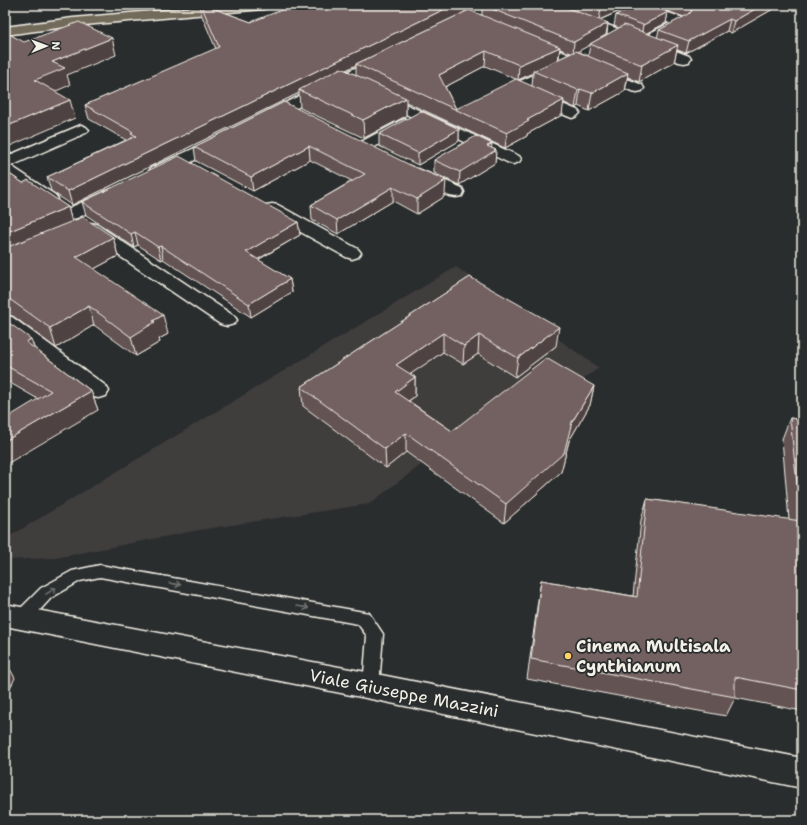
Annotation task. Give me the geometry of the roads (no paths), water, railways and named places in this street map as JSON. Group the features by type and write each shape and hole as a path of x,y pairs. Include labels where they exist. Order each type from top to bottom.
{"main road":[{"path":"5,31 73,22 263,5"}],"street":[{"path":"435,33 474,20 492,5"},
{"path":"543,5 598,27 684,58"},
{"path":"629,12 640,8 680,22 642,43"},
{"path":"598,27 617,18"},
{"path":"607,42 620,35"},
{"path":"520,38 637,88"},
{"path":"251,125 293,111 342,79 395,52"},
{"path":"572,113 516,88 587,54"},
{"path":"342,79 513,159"},
{"path":"363,147 420,116"},
{"path":"5,163 81,130"},
{"path":"147,177 230,136"},
{"path":"455,152 474,141"},
{"path":"181,161 202,172"},
{"path":"436,163 410,170 456,192"},
{"path":"5,170 70,214 82,230 227,320"},
{"path":"70,214 126,187"},
{"path":"256,201 352,253"},
{"path":"5,322 98,391"},
{"name":"Viale Giuseppe Mazzini","path":"14,616 802,773"}],"lane":[{"path":"14,616 46,593 77,575 100,571 363,618 375,634 371,686"}],"place":[{"name":"Cinema Multisala Cynthianum","path":"568,656"}]}
